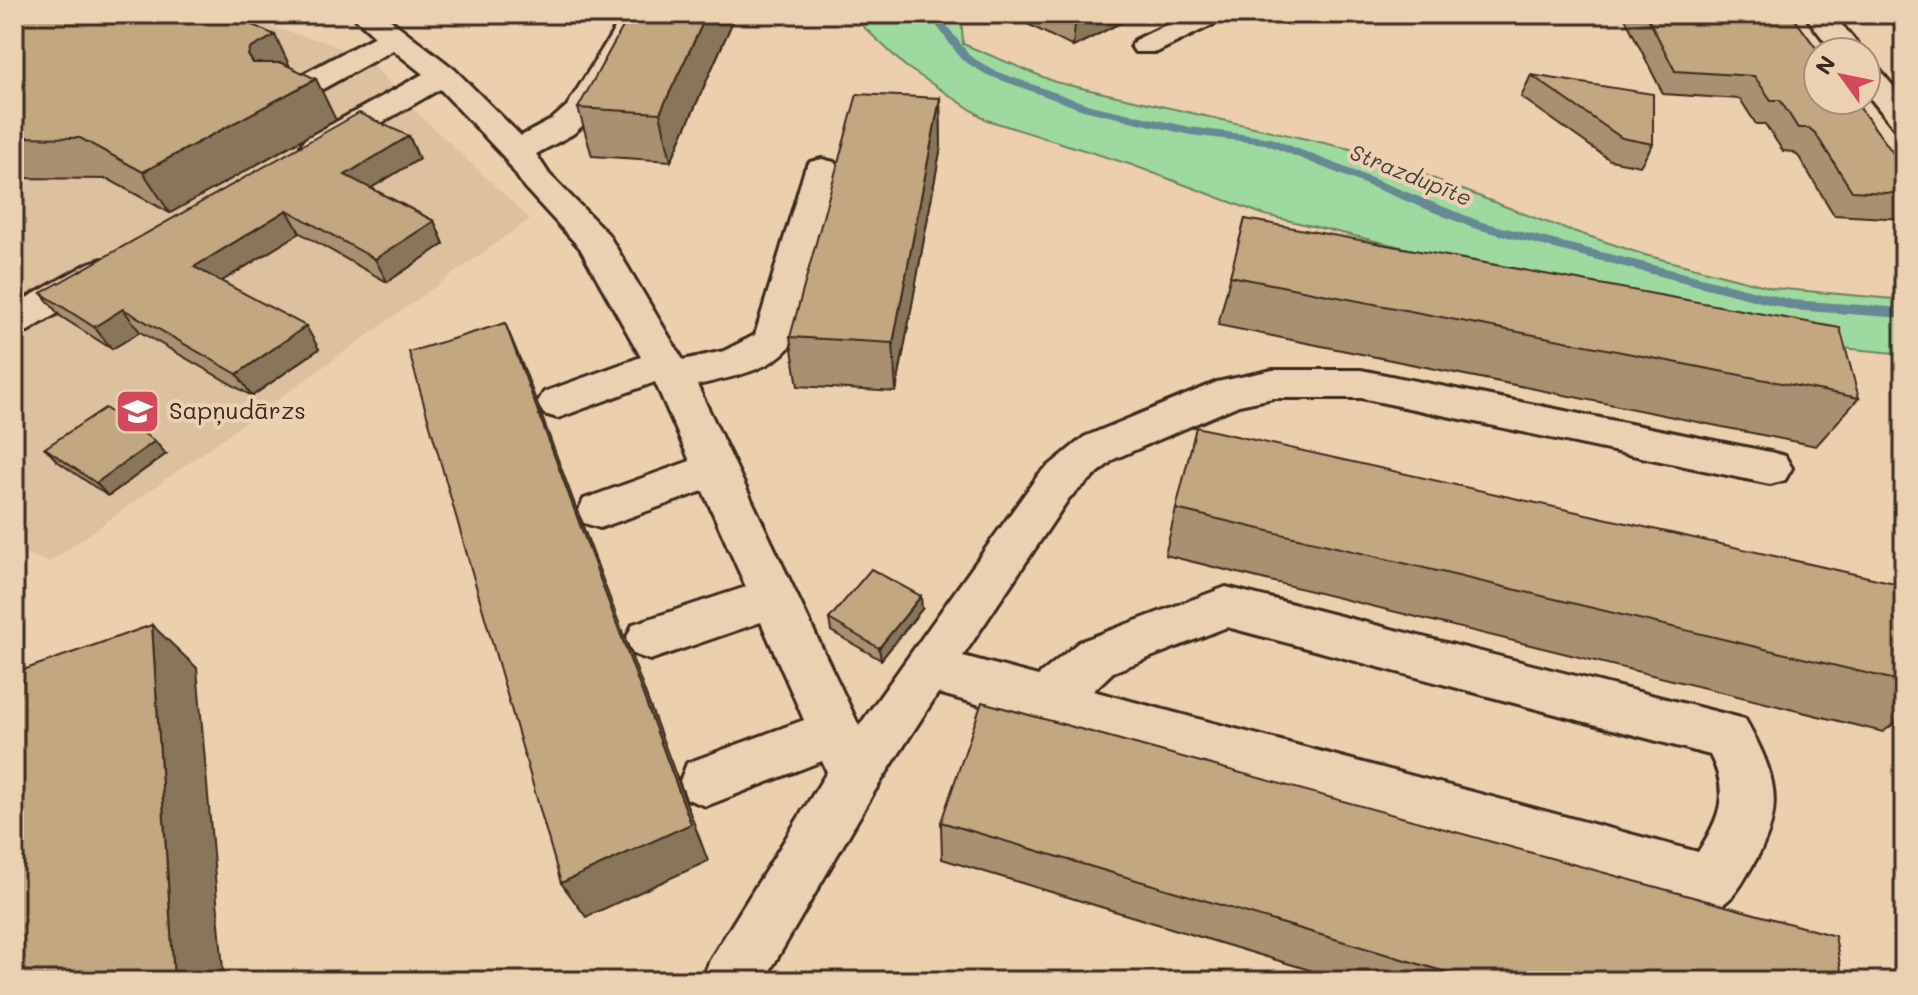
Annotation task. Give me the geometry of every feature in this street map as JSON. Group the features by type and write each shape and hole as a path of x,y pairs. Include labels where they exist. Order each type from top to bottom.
{"street":[{"path":"517,151 562,127 579,112 638,14"},
{"path":"1146,46 1212,14"},
{"path":"1818,14 1836,36"},
{"path":"288,95 375,20 443,75 517,151 537,181 595,242 669,370 845,753"},
{"path":"288,163 443,75"},
{"path":"1882,92 1904,119"},
{"path":"558,403 669,370 735,362 772,343 822,169"},
{"path":"14,322 124,258"},
{"path":"731,981 845,753 927,668 1054,486 1099,448 1231,392 1273,384 1361,384 1770,468"},
{"path":"600,511 717,469"},
{"path":"650,639 775,597"},
{"path":"927,668 1044,702 1710,883 1746,827 1746,771 1727,736 1226,607 1096,657 1044,702"},
{"path":"706,781 845,753"}],"shaded area":[{"name":"Sapņudārzs","path":"111,14 241,14 263,25 329,43 374,66 409,105 530,219 50,562 14,551 14,43"}],"green space":[{"path":"850,14 961,14 963,44 1055,82 1368,153 1540,220 1645,255 1773,288 1904,300 1904,354 1822,346 1265,215 1132,165 987,120 905,66"}],"building":[{"path":"14,14 227,14 275,35 250,49 248,55 253,63 282,63 316,79 143,172 80,138 14,137"},
{"path":"630,14 707,14 660,113 578,108"},
{"path":"1055,14 1095,14 1075,24"},
{"path":"1646,14 1791,14 1807,36 1802,36 1802,116 1866,116 1904,168 1904,194 1852,191 1815,133 1809,128 1798,128 1780,100 1771,100 1754,76 1675,71"},
{"path":"1531,75 1653,94 1653,144 1622,138"},
{"path":"857,94 940,98 893,343 790,337"},
{"path":"359,113 409,136 345,175 434,221 375,259 287,210 194,267 306,326 237,374 123,309 94,327 41,293"},
{"path":"1245,219 1840,328 1859,398 1230,276"},
{"path":"505,323 691,824 561,883 409,352"},
{"path":"105,408 155,441 96,483 45,448"},
{"path":"1196,427 1904,585 1904,682 1176,509"},
{"path":"871,569 921,596 879,648 829,619"},
{"path":"152,625 174,981 14,981 20,671"},
{"path":"982,702 1835,936 1843,981 1476,981 941,822"}],"waterway":[{"name":"Strazdupīte","path":"933,14 966,58 991,73 1087,108 1190,131 1267,141 1478,225 1792,305 1904,313"}],"place":[{"name":"Sapņudārzs","path":"138,411"}]}
